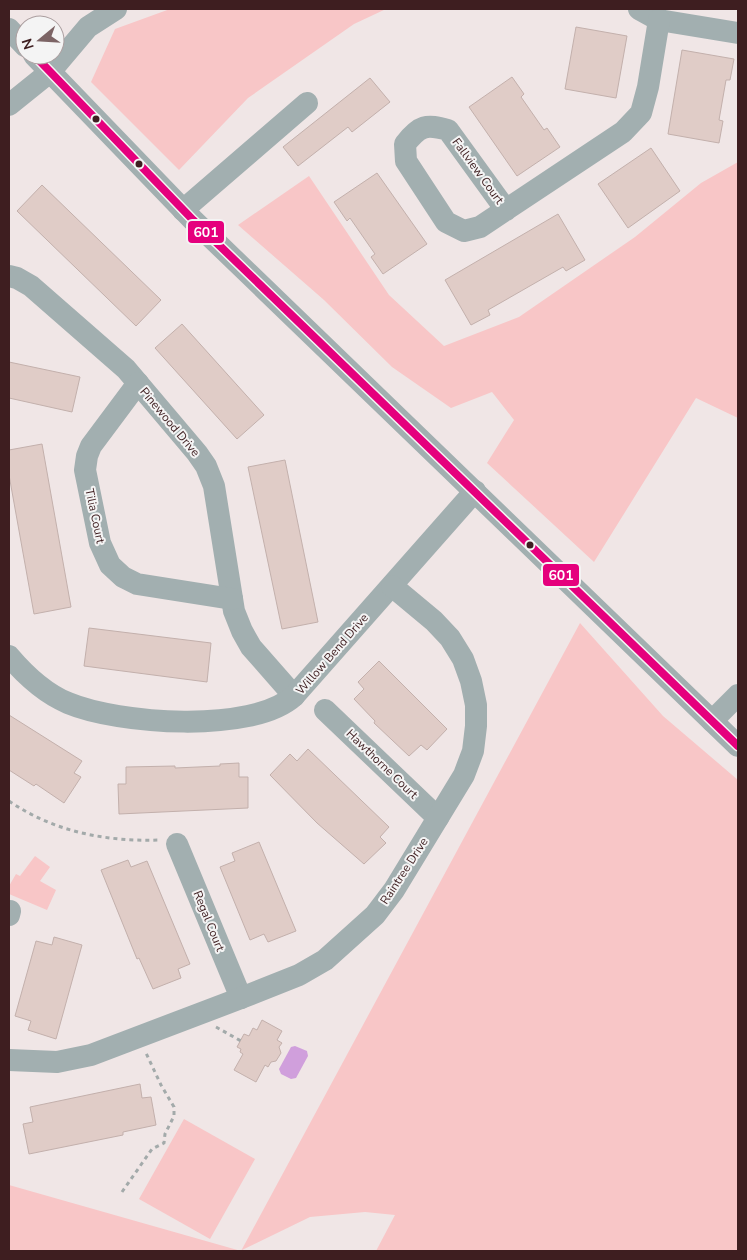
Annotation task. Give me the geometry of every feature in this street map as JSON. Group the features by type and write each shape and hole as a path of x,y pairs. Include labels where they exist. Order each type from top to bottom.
{"street":[{"path":"9,105 50,72 88,27 116,9"},
{"path":"639,9 658,20 738,33"},
{"name":"Fallview Court","path":"506,210 448,130 431,126 416,131 405,144 406,161 446,222 464,230 480,228 623,132 641,112 648,88 658,20"},
{"path":"43,65 183,210 737,743"},
{"path":"183,210 307,103"},
{"name":"Pinewood Drive","path":"9,276 31,286 126,369 206,466 214,486 234,611 251,647 294,696"},
{"name":"Tilia Court","path":"138,383 91,446 87,456 86,470 103,552 110,565 123,577 137,584 232,599"},
{"name":"Willow Bend Drive","path":"9,656 24,674 46,691 68,703 91,710 128,718 172,722 215,721 262,714 277,708 294,696 475,491"},
{"name":"Raintree Drive","path":"9,1060 57,1062 91,1055 241,998 306,971 325,960 375,915 394,890 464,775 473,751 476,726 476,706 471,681 463,659 450,638 434,621 392,586"},
{"path":"712,721 738,695"},
{"name":"Hawthorne Court","path":"325,710 438,818"},
{"name":"Regal Court","path":"177,844 241,998"}],"path":[{"path":"9,801 57,826 84,834 112,839 171,840 177,844"},
{"path":"122,1192 152,1149 164,1143 165,1134 174,1116 174,1107 146,1053"}],"shaded area":[{"path":"170,9 386,9 354,24 248,98 179,170 91,82 115,29"},
{"path":"738,162 738,418 696,398 594,562 487,463 514,420 492,392 451,408 392,367 324,300 238,225 309,176 389,295 444,346 519,317 635,237 701,183"},
{"path":"580,623 663,716 738,780 738,1251 376,1251 395,1215 365,1212 310,1217 241,1250"},
{"path":"35,856 50,867 40,881 56,890 47,910 9,894 9,886 16,874 20,876"},
{"path":"295,1046 307,1051 308,1056 296,1078 291,1079 281,1074 279,1069 291,1047"},
{"path":"184,1119 255,1159 210,1239 139,1199"},
{"path":"9,1185 240,1251 9,1251"}],"building":[{"path":"576,27 627,36 616,98 565,89"},
{"path":"682,50 734,59 730,80 726,80 719,120 723,121 719,143 668,134"},
{"path":"512,77 524,94 521,97 544,130 547,128 560,147 517,176 469,107"},
{"path":"370,78 390,102 352,132 348,127 298,166 283,147"},
{"path":"651,148 680,191 628,228 598,184"},
{"path":"377,173 427,244 383,274 371,257 375,254 350,218 347,221 334,202"},
{"path":"42,185 161,300 136,326 17,211"},
{"path":"558,214 585,260 566,271 563,267 488,310 490,315 471,325 445,280"},
{"path":"182,324 264,415 237,439 155,348"},
{"path":"9,362 80,377 72,412 9,398"},
{"path":"42,444 71,607 34,614 9,475 9,450"},
{"path":"285,460 318,622 282,629 248,467"},
{"path":"89,628 211,643 207,682 84,666"},
{"path":"379,661 447,729 427,750 421,745 409,756 374,723 375,721 354,699 364,689 358,682"},
{"path":"9,715 82,761 74,773 81,777 64,803 36,784 34,786 9,770"},
{"path":"308,749 389,827 380,837 386,843 364,864 317,823 270,775 290,754 297,761"},
{"path":"239,763 239,777 248,777 248,808 119,814 118,784 126,784 126,767 175,766 175,768 220,766 220,764"},
{"path":"259,842 296,931 268,942 264,934 250,940 220,867 235,861 232,853"},
{"path":"128,860 131,867 147,861 190,964 178,969 181,978 153,989 139,958 137,959 101,870"},
{"path":"54,937 82,945 56,1039 28,1030 31,1021 15,1016 36,941 52,945"},
{"path":"262,1020 282,1031 277,1040 282,1043 279,1047 281,1053 276,1061 271,1062 268,1067 265,1065 256,1082 234,1070 243,1054 240,1052 241,1049 237,1047 244,1034 249,1036 253,1028 257,1030"},
{"path":"140,1084 142,1098 151,1097 156,1125 123,1132 123,1135 29,1154 23,1124 33,1122 30,1107"}],"transit line":[{"name":"601","path":"44,65 193,220 738,746"}]}
